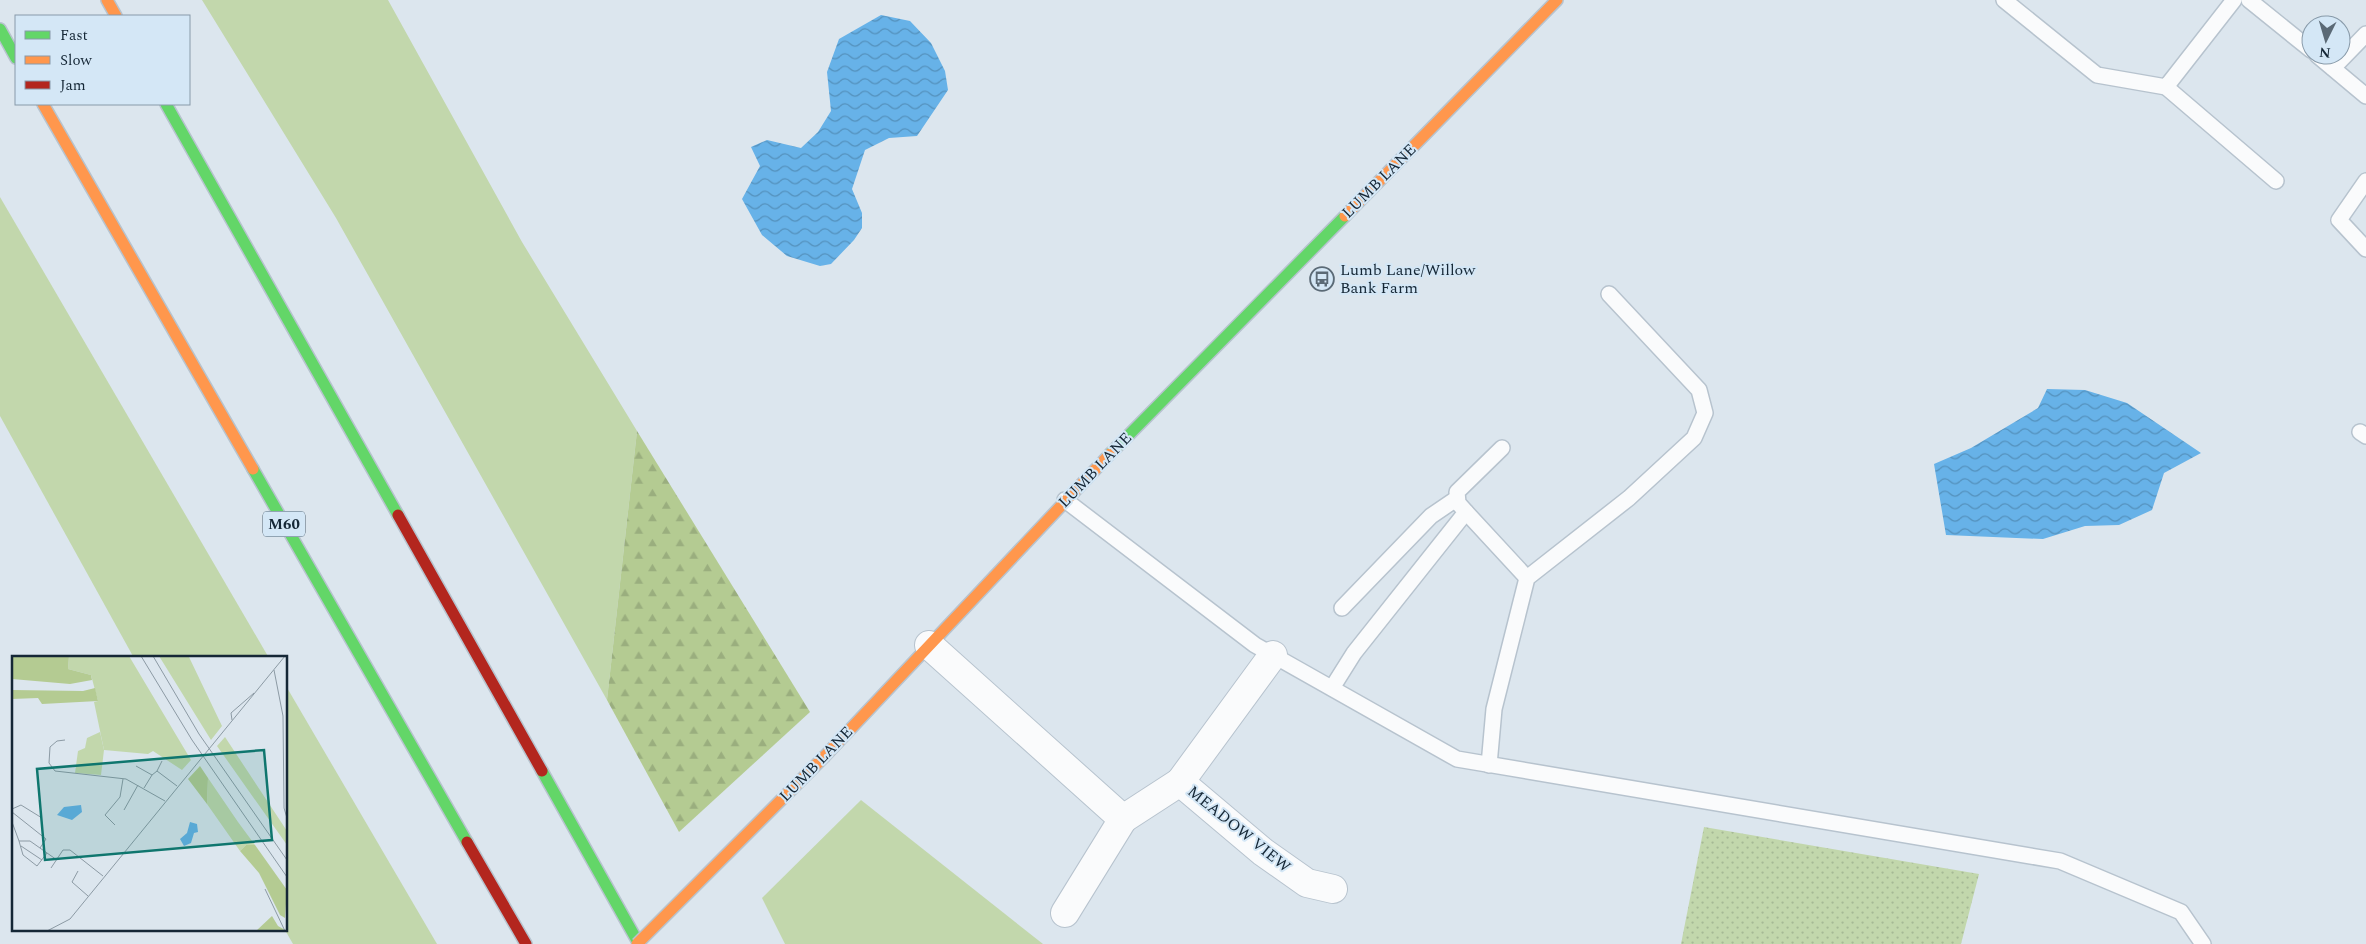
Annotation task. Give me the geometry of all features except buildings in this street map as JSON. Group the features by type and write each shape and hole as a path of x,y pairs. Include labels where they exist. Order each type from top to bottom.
{"main road":[{"path":"107,0 115,15"},
{"name":"LUMB LANE","path":"638,944 825,756 1065,500 1558,0"},
{"path":"0,29 15,56"},
{"name":"M60","path":"44,105 526,944"},
{"path":"167,105 638,944"}],"street":[{"path":"929,645 1123,819"},
{"path":"1180,782 1272,655"},
{"name":"MEADOW VIEW","path":"1065,913 1123,819 1180,782 1263,852 1308,883 1333,890"}],"lane":[{"path":"2004,0 2096,75 2166,87 2276,181"},
{"path":"2166,87 2234,0"},
{"path":"2249,0 2301,42"},
{"path":"2333,68 2366,34"},
{"path":"2329,65 2366,96"},
{"path":"2366,181 2339,220 2366,250"},
{"path":"1489,765 1494,709 1527,578 1629,498 1694,438 1704,413 1699,390 1610,294"},
{"path":"1342,608 1431,516 1456,499 1460,490 1502,448"},
{"path":"1456,499 1527,578"},
{"path":"1065,500 1255,644 1457,759 2060,860 2181,912 2203,944"},
{"path":"1332,688 1354,653 1466,512"}],"green space":[{"path":"202,0 388,0 522,242 637,431 607,700 336,218"},
{"path":"0,197 268,656 133,656 0,416"},
{"path":"637,431 810,712 679,832 607,700"},
{"path":"288,689 437,944 293,944 286,932 288,932"},
{"path":"861,800 1043,944 785,944 762,898"},
{"path":"1704,827 1979,874 1961,944 1681,944"}],"water":[{"path":"881,15 910,21 931,43 945,71 948,90 917,136 889,138 865,150 852,189 862,213 862,228 854,240 831,264 820,266 787,256 762,235 742,199 760,166 751,147 767,140 801,148 818,132 831,111 827,72 839,39"},
{"path":"2047,389 2085,390 2127,403 2201,453 2164,473 2152,510 2119,525 2085,526 2043,539 1946,535 1934,464 1971,448 2038,408"}],"traffic: fast":[{"path":"0,29 15,56"},
{"path":"167,105 398,515"},
{"path":"1110,454 1345,216"},
{"path":"253,469 467,842"},
{"path":"542,771 639,944"}],"traffic: slow":[{"path":"107,0 115,15"},
{"path":"1345,216 1557,0"},
{"path":"44,105 253,469"},
{"path":"825,756 1110,454"},
{"path":"637,944 825,756"}],"traffic: jam":[{"path":"398,515 542,771"},
{"path":"467,842 526,944"}],"place":[{"name":"Lumb Lane/Willow Bank Farm","path":"1322,279"}]}
